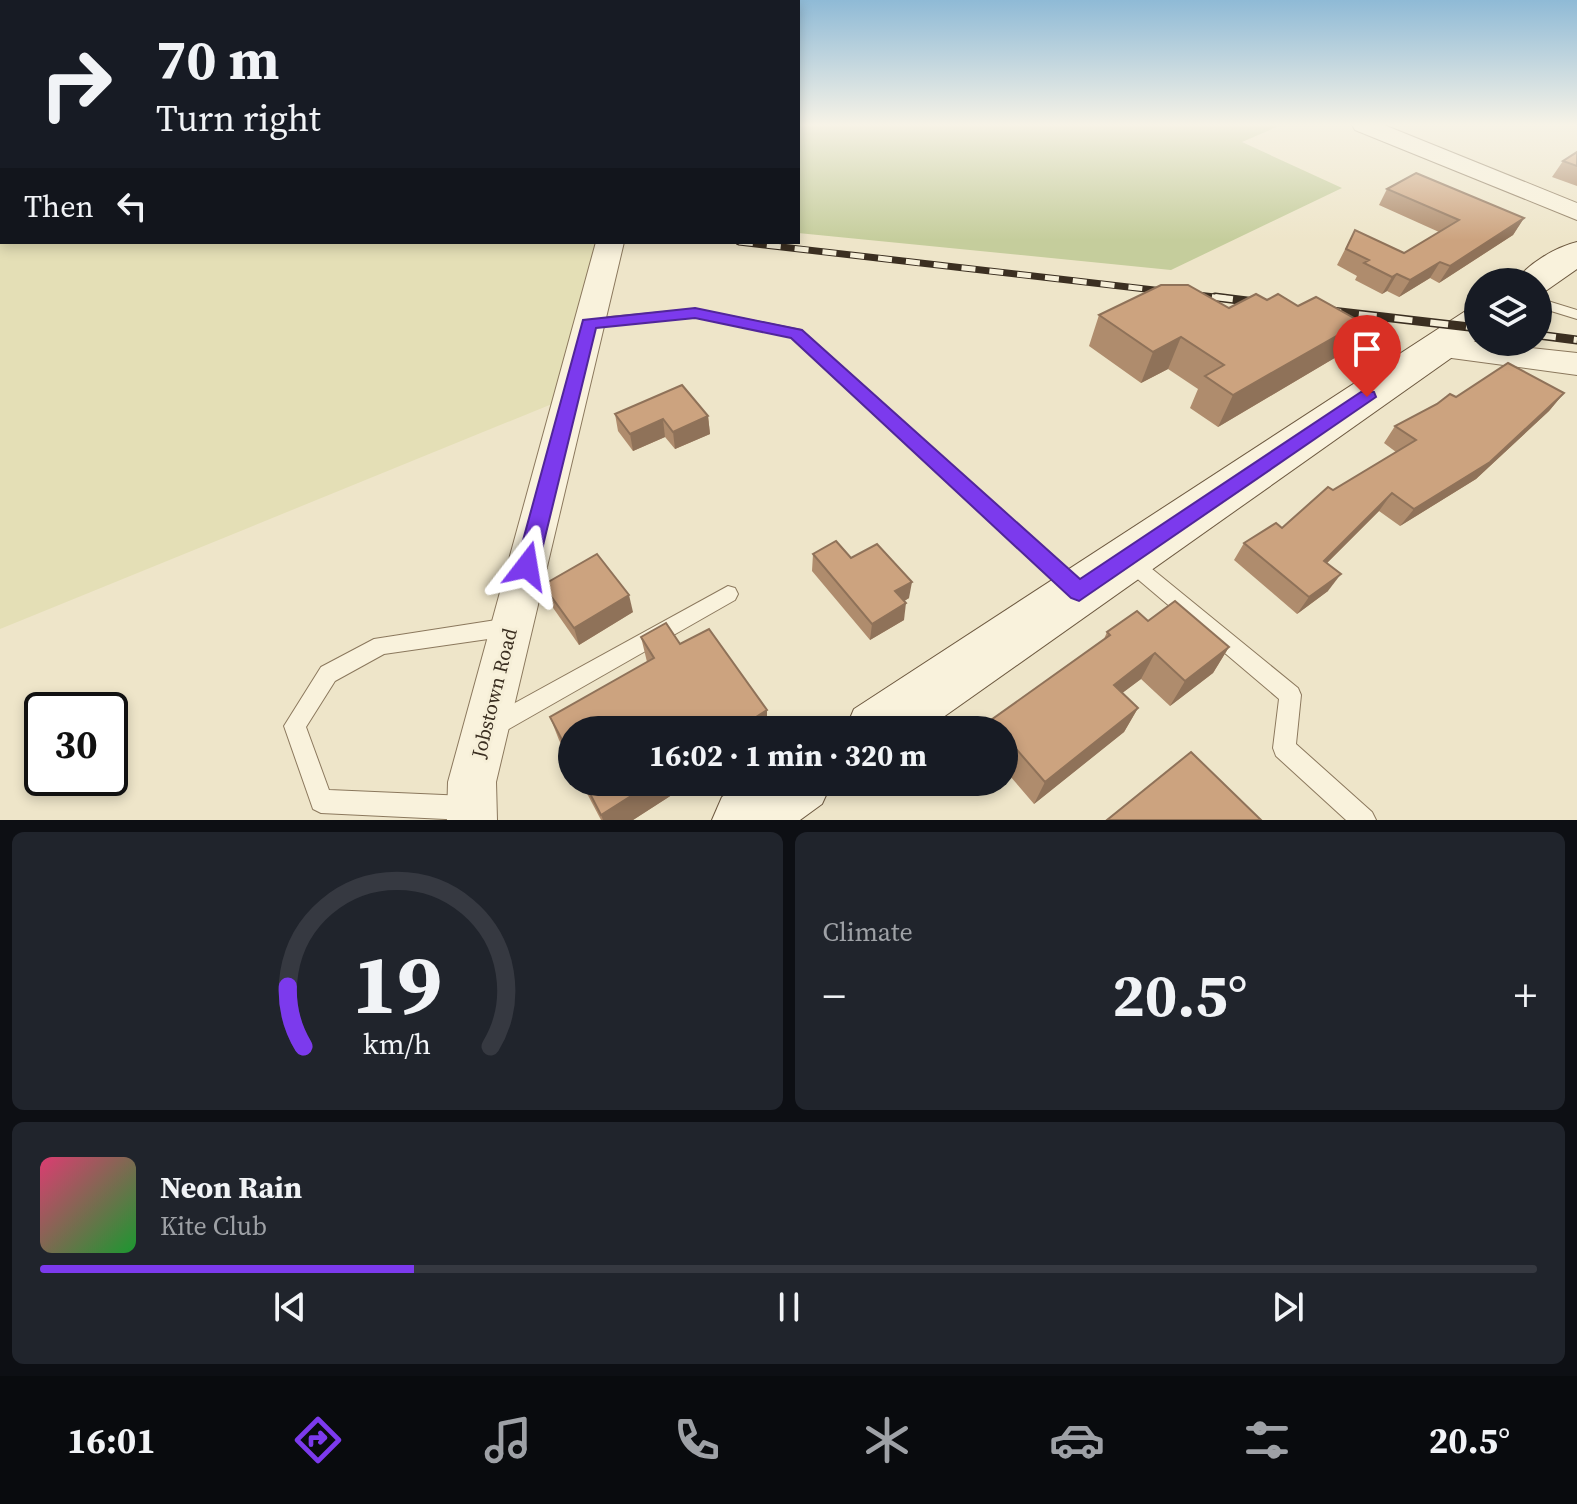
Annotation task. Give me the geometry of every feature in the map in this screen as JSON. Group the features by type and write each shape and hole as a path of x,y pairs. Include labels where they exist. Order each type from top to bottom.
{"main road":[{"path":"1552,270 1577,253"},
{"path":"896,716 1459,334"},
{"path":"745,820 780,796"}],"street":[{"path":"1457,163 1577,212"},
{"name":"Jobstown Road","path":"472,814 472,782 609,244"},
{"path":"1459,334 1577,364"}],"lane":[{"path":"1552,307 1577,315"},
{"path":"589,323 695,313 796,333 1079,591"},
{"path":"1127,559 1290,695 1284,748 1364,820"},
{"path":"485,731 728,594"},
{"path":"472,814 321,801 295,726 328,674 381,645 511,627"}],"shaded area":[{"path":"0,244 603,244 552,404 0,629"}],"green space":[{"path":"800,163 1288,163 1342,188 1171,270 800,233"}],"building":[{"path":"1416,173 1524,218 1450,266 1440,262 1410,280 1397,274 1392,277 1364,263 1369,260 1346,249 1355,230 1404,253 1459,220 1387,189"},
{"path":"1161,285 1188,285 1229,308 1256,294 1267,300 1278,294 1298,306 1316,297 1361,322 1233,395 1205,376 1224,365 1181,337 1153,352 1099,315"},
{"path":"1508,363 1564,393 1490,462 1414,509 1392,493 1324,561 1341,574 1309,597 1244,543 1276,523 1282,528 1328,487 1333,490 1416,440 1395,426 1450,394 1456,397"},
{"path":"682,385 708,416 673,432 663,419 630,434 615,414"},
{"path":"836,541 851,558 877,544 912,582 895,591 906,603 872,624 813,554"},
{"path":"597,554 629,595 574,628 543,585"},
{"path":"1175,601 1229,647 1185,681 1155,653 1114,685 1138,708 1045,782 1018,751 1018,716 997,716 1110,635 1107,632 1137,611 1148,621"},
{"path":"666,623 680,644 709,629 767,710 758,716 558,716 558,732 550,717 654,658 641,637"},
{"path":"1191,752 1261,820 1107,820"},
{"path":"591,796 631,796 601,815"}],"railway":[{"path":"756,244 1219,297"},
{"path":"1219,297 1232,299"},
{"path":"1219,297 1263,303"},
{"path":"1323,310 1464,326"},
{"path":"1552,337 1577,340"}],"route":[{"path":"527,566 589,323 695,313 796,333 1079,591 1367,397"}]}
